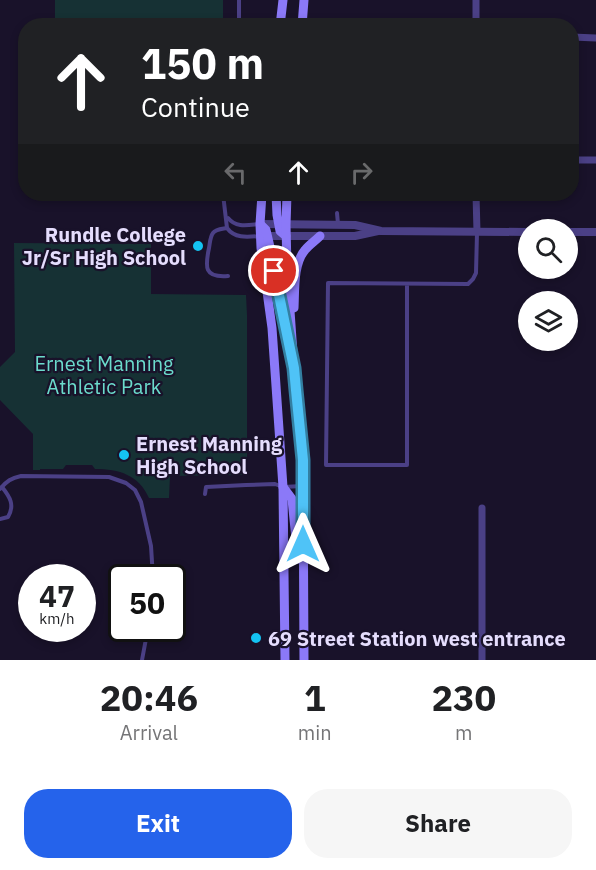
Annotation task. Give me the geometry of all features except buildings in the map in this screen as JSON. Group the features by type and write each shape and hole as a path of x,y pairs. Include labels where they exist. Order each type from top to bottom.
{"main road":[{"path":"281,18 283,0"},
{"path":"303,18 304,0"},
{"path":"262,201 260,224 294,368"},
{"path":"277,201 282,224"},
{"path":"286,201 280,231 286,236 291,334 303,460 304,660"},
{"path":"264,236 265,282 272,328 283,487 285,660"},
{"path":"291,334 297,271 304,250 320,236"},
{"path":"283,487 292,499 294,507 304,627"}],"street":[{"path":"476,0 476,18"},
{"path":"579,37 596,38"},
{"path":"579,160 596,160"},
{"path":"476,201 477,232"},
{"path":"260,224 355,225 381,231"},
{"path":"264,236 355,236 381,231 518,232"},
{"path":"578,232 596,232"},
{"path":"482,508 482,660"}],"lane":[{"path":"239,0 239,18"},
{"path":"224,201 227,228 230,232 245,237 264,236"},
{"path":"338,213 338,225"},
{"path":"227,217 238,225 260,224"},
{"path":"227,228 216,230 212,234 206,264 209,273 215,276 228,276"},
{"path":"407,284 407,465 327,465 328,284 407,284 468,284 476,273 477,232"},
{"path":"0,519 8,517 11,512 10,496 1,488 12,478 21,476 109,477 126,483 135,490 141,502 152,546 153,564"},
{"path":"205,494 206,487 246,484 303,486"},
{"path":"142,660 145,642"}],"green space":[{"path":"55,0 223,0 223,18 55,18"},
{"name":"Ernest Manning Athletic Park","path":"14,243 151,244 151,294 246,295 247,475 170,476 169,498 149,498 145,490 134,479 120,472 95,469 92,465 66,465 63,469 33,470 33,434 0,400 0,367 15,352"}],"place":[{"name":"Rundle College Jr/Sr High School","path":"198,246"},
{"name":"Ernest Manning High School","path":"124,455"},
{"name":"69 Street Station west entrance","path":"256,638"}],"route":[{"path":"274,271 294,368 303,460 303,544"}]}
